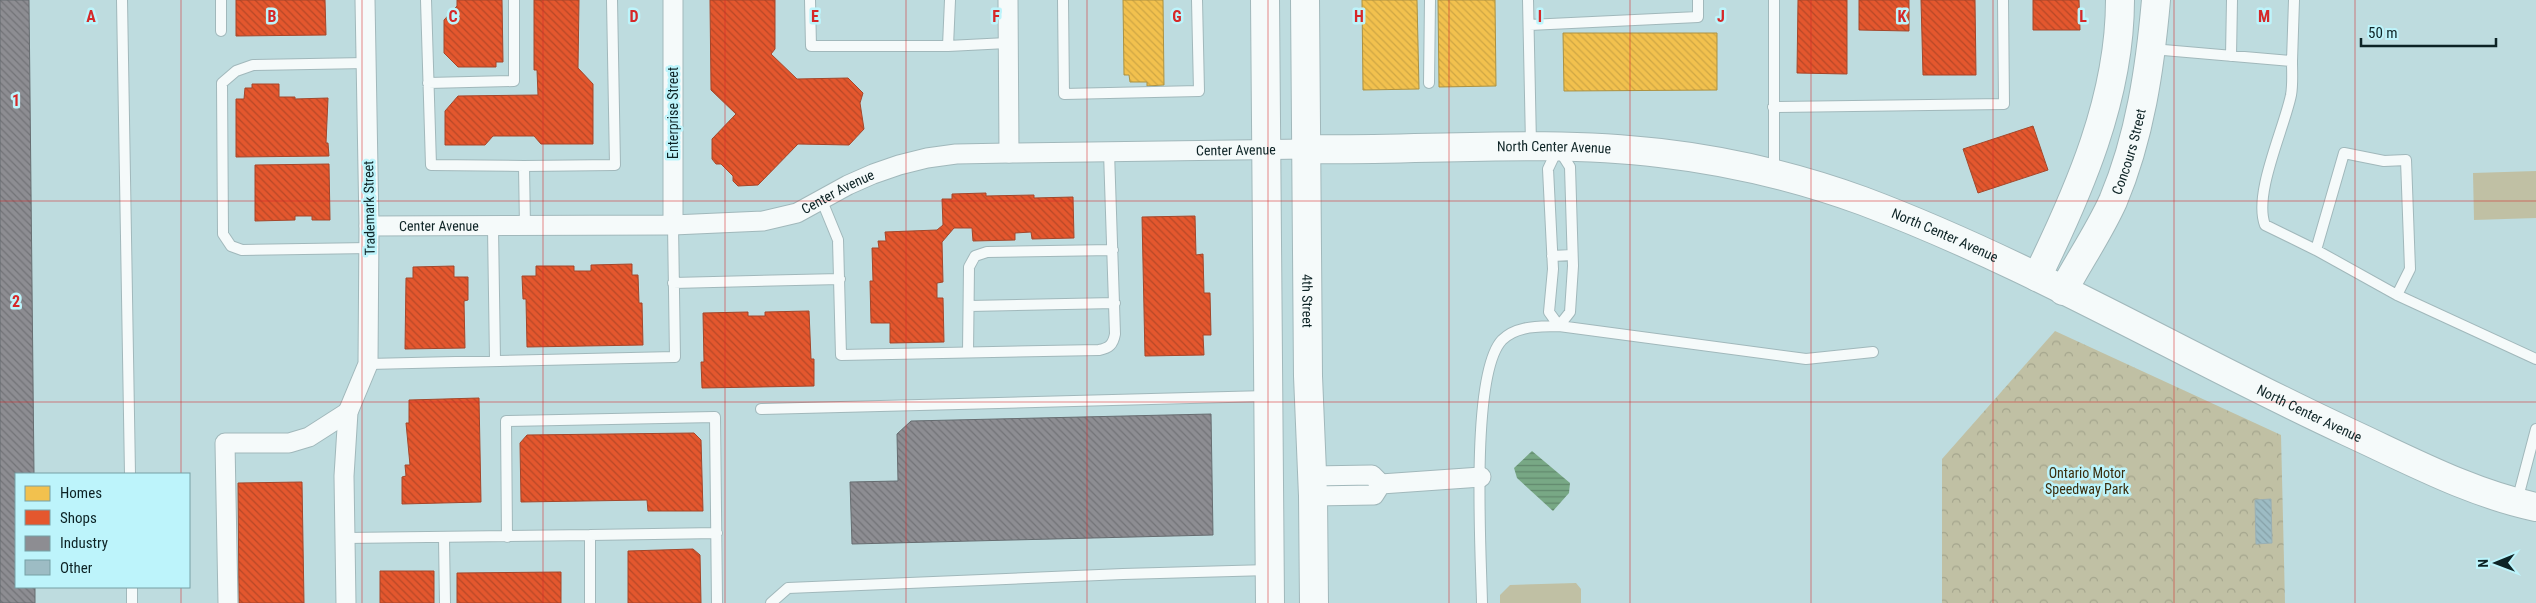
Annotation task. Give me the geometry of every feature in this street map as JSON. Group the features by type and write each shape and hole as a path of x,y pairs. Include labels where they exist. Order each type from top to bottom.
{"street":[{"name":"Trademark Street","path":"346,603 344,476 348,412 368,364 370,248 365,0"},
{"name":"Enterprise Street","path":"673,0 673,225"},
{"path":"1008,0 1009,153"},
{"path":"1265,0 1268,149 1266,201 1270,603"},
{"name":"4th Street","path":"1306,0 1308,376 1313,486 1314,603"},
{"path":"2037,277 2054,243 2096,140 2116,54 2120,0"},
{"name":"Concours Street","path":"2063,291 2113,201 2136,132 2146,89 2156,0"},
{"name":"North Center Avenue","path":"1306,149 1544,148 1658,153 1702,158 1774,173 1862,201 2037,277 2323,420 2453,480 2526,505"},
{"name":"Center Avenue","path":"369,226 493,228 673,225 762,221 797,213 822,201 848,185 899,165 956,154 1306,149"},
{"path":"228,603 225,443 289,443 309,437 348,412"},
{"path":"1313,486 1374,495 1381,484 1481,477"}],"lane":[{"path":"122,0 130,473"},
{"path":"221,0 221,31"},
{"path":"426,0 431,166 615,165 612,0"},
{"path":"428,83 514,81 514,0"},
{"path":"810,0 811,46 948,46 1007,43"},
{"path":"948,46 950,0"},
{"path":"1063,0 1064,94 1198,91 1197,0"},
{"path":"1429,83 1430,0"},
{"path":"1528,0 1529,25 1548,169 1552,256 1549,312 1559,326"},
{"path":"1529,25 1698,17 1698,0"},
{"path":"1774,0 1774,173"},
{"path":"1773,107 2004,104 2003,0"},
{"path":"2231,56 2232,0"},
{"path":"2294,0 2292,93 2263,194 2261,216 2265,225 2316,250 2397,295 2536,359"},
{"path":"2151,49 2292,61"},
{"path":"366,63 252,65 236,71 222,83 223,234 231,246 242,250 370,248"},
{"path":"1544,148 1570,167 1572,255 1570,312 1559,326"},
{"path":"822,201 838,240 840,355 1108,348 1114,342 1115,334 1109,152"},
{"path":"2316,250 2344,153 2384,161 2406,160 2410,269 2397,295"},
{"path":"524,166 525,226"},
{"path":"368,364 676,357 673,225"},
{"path":"493,228 495,360"},
{"path":"968,352 969,266 975,256 987,252 1113,250"},
{"path":"1552,256 1572,255"},
{"path":"673,283 840,279"},
{"path":"969,306 1115,303"},
{"path":"1482,603 1480,414 1490,358 1502,340 1521,328 1559,326 1806,359 1873,352"},
{"path":"761,409 1268,396"},
{"path":"507,537 506,421 715,416 717,603"},
{"path":"2526,505 2536,429"},
{"path":"345,538 717,533"},
{"path":"590,535 590,603"},
{"path":"444,538 445,603"},
{"path":"771,603 788,588 1270,570"},
{"path":"132,588 132,603"}],"green space":[{"path":"2536,171 2536,218 2474,220 2473,173"},
{"name":"Ontario Motor Speedway Park","path":"2055,331 2281,435 2285,603 1942,603 1942,459"},
{"path":"1576,583 1581,589 1581,603 1500,603 1500,595 1510,585"}],"shaded area":[{"path":"1532,451 1570,483 1569,493 1553,511 1517,478 1514,468"}],"building: Homes":[{"path":"1123,0 1163,0 1164,85 1147,86 1147,82 1130,82 1129,75 1124,75"},
{"path":"1362,0 1417,0 1419,89 1363,90"},
{"path":"1438,0 1495,0 1496,86 1439,87"},
{"path":"1563,33 1717,33 1717,90 1564,91"}],"building: Shops":[{"path":"236,0 325,0 326,35 236,36"},
{"path":"457,0 502,0 503,62 496,62 496,67 458,67 444,53 444,20 457,6"},
{"path":"534,0 579,0 578,68 593,84 593,144 541,144 534,136 493,136 485,145 445,145 445,111 458,96 538,95 537,70 534,70"},
{"path":"710,0 775,0 775,49 771,54 797,79 848,78 863,93 860,103 864,129 849,145 798,144 758,185 738,186 733,181 733,176 721,164 716,164 712,159 712,139 736,114 711,90"},
{"path":"1798,0 1847,0 1847,74 1797,73"},
{"path":"1859,0 1909,0 1909,31 1859,30"},
{"path":"1921,0 1975,0 1976,75 1923,75"},
{"path":"2033,0 2079,0 2080,30 2033,30"},
{"path":"252,84 279,84 279,97 295,97 295,99 328,98 326,143 328,143 329,156 236,157 236,99 244,99 245,88 252,88"},
{"path":"2033,126 2048,170 1978,193 1963,149"},
{"path":"329,164 330,220 312,220 312,216 295,216 295,220 255,221 255,165"},
{"path":"986,193 986,196 1034,195 1034,198 1073,197 1074,238 1032,239 1031,232 1015,233 1015,240 973,241 972,228 954,228 942,242 943,282 937,283 937,298 943,298 944,342 890,343 890,323 871,323 870,281 873,281 872,248 879,248 878,241 886,241 885,232 937,230 943,225 942,199 952,199 952,194"},
{"path":"1195,216 1196,255 1203,254 1204,293 1210,293 1211,335 1203,335 1204,355 1145,356 1142,217"},
{"path":"632,264 632,275 638,275 639,303 642,303 643,345 527,347 526,299 523,299 522,276 536,276 536,266 574,266 574,271 591,271 591,265"},
{"path":"454,266 454,277 468,277 468,300 464,301 465,348 405,349 406,278 413,278 413,267"},
{"path":"809,311 811,359 814,359 814,386 702,388 701,362 704,362 703,313 748,312 748,316 765,316 765,312"},
{"path":"479,398 481,502 402,504 402,477 406,476 405,465 410,465 406,423 409,423 409,400"},
{"path":"694,433 701,440 703,511 648,511 647,500 521,502 520,443 527,435"},
{"path":"302,482 304,603 239,603 238,483"},
{"path":"693,549 700,555 701,603 628,603 628,551"},
{"path":"380,571 434,571 434,603 380,603"},
{"path":"561,572 561,603 457,603 457,573"}],"building: Industry":[{"path":"0,0 29,0 34,473 15,473 15,588 35,588 35,603 0,603"},
{"path":"1211,414 1213,535 852,544 850,482 898,481 897,434 911,421"}],"building: Other":[{"path":"2271,499 2272,543 2256,544 2255,500"}]}
